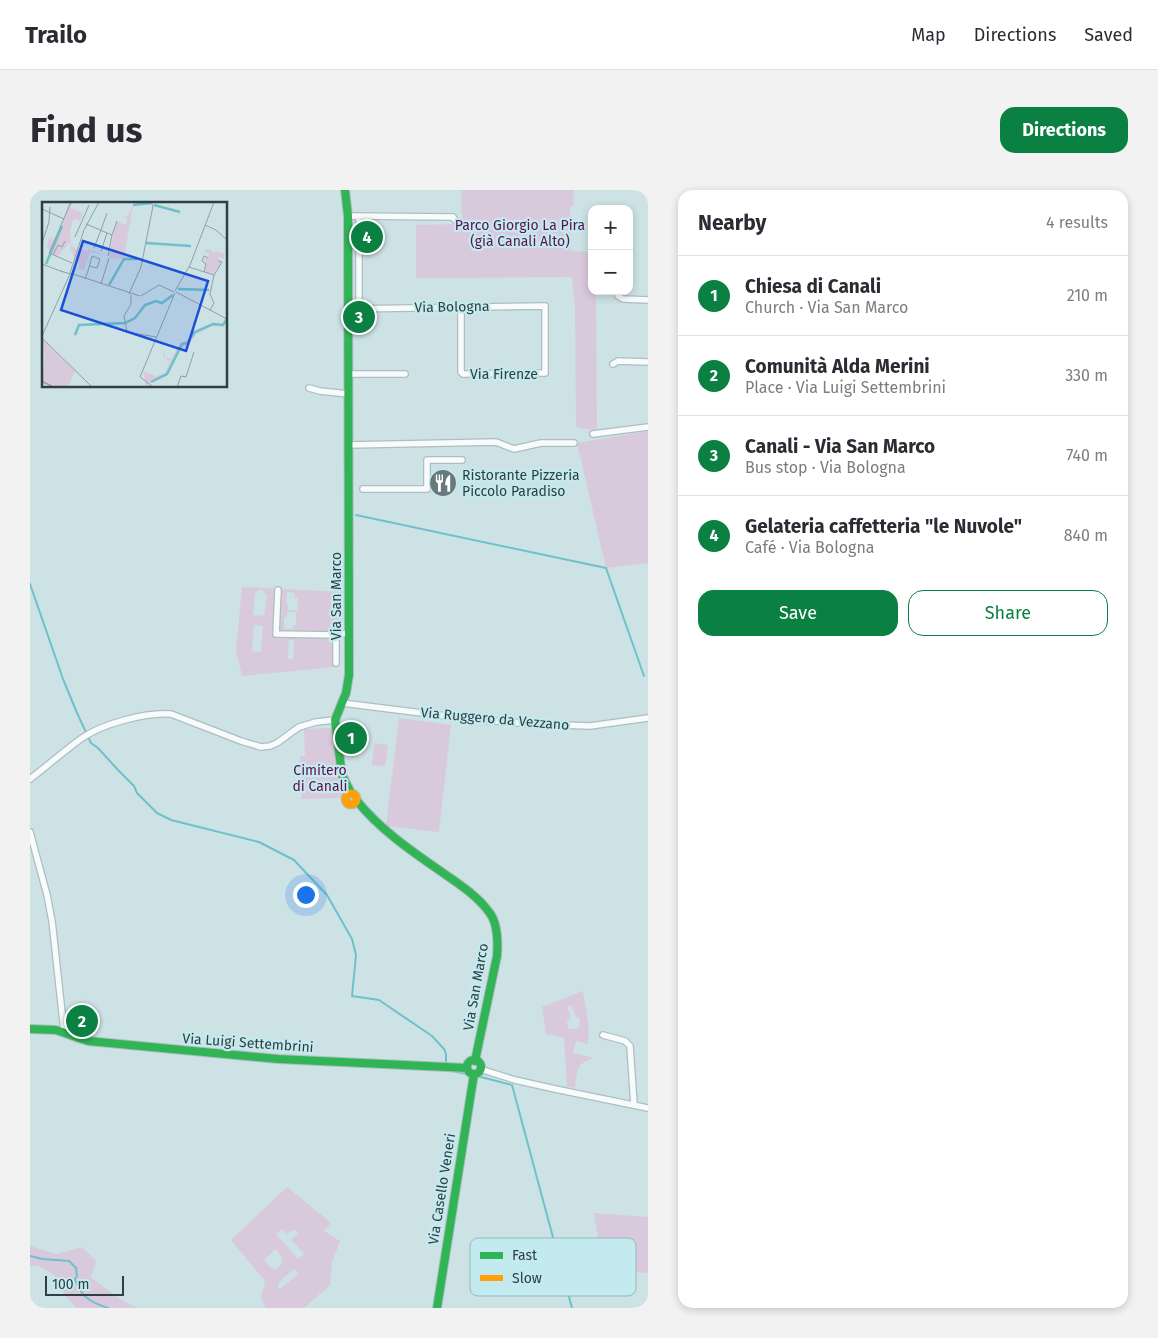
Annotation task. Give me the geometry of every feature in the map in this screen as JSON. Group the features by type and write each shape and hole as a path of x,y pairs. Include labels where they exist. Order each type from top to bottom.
{"street":[{"name":"Via San Marco","path":"346,192 348,216 349,683 335,720 342,775 349,794 356,796 354,803 402,843 474,896 493,920 498,937 497,956 475,1061"},
{"path":"348,216 453,217 455,220"},
{"path":"348,326 355,328 359,326 359,216"},
{"path":"618,296 622,299 648,300"},
{"name":"Via Bologna","path":"348,308 545,306"},
{"name":"Via Firenze","path":"461,307 461,372 463,374 545,374 545,306"},
{"path":"613,364 618,361 648,362"},
{"path":"348,374 405,374"},
{"path":"309,388 348,394"},
{"path":"593,434 648,427"},
{"path":"348,445 496,442 514,449 541,443 574,443"},
{"path":"348,489 427,489 427,460 462,460"},
{"path":"278,590 276,634 336,635 348,633"},
{"path":"336,635 336,663"},
{"name":"Via Ruggero da Vezzano","path":"342,703 470,719 568,726 590,726 648,718"},
{"path":"30,780 83,738 120,722 159,713 171,714 260,747 277,743 299,728 316,722 335,720"},
{"path":"30,832 52,921 64,1031"},
{"name":"Via Luigi Settembrini","path":"30,1029 64,1031 93,1042 165,1049 278,1059 467,1068"},
{"path":"603,1036 625,1041 630,1046 634,1105"},
{"path":"475,1074 478,1063 475,1061 470,1062 467,1068 470,1073 475,1074 539,1085 648,1108"},
{"name":"Via Casello Veneri","path":"437,1308 475,1074"}],"green space":[{"name":"Parco Giorgio La Pira (già Canali Alto)","path":"461,190 574,190 573,206 570,207 571,251 588,252 588,295 596,295 597,431 576,427 575,306 572,277 416,278 416,225 462,224"},
{"path":"648,431 648,563 606,568 577,443"},
{"path":"242,587 342,592 342,634 336,635 335,667 242,676 236,651","holes":["258,590 265,591 267,595 264,616 253,615 255,593","287,592 295,593 295,598 298,598 297,611 288,610 288,605 286,604","287,612 296,612 296,625 293,625 293,629 286,629 284,627 284,617 287,617","254,625 263,626 261,652 252,651","289,640 294,640 293,659 288,659"]},
{"path":"399,718 451,725 439,832 386,826"},
{"name":"Cimitero di Canali","path":"332,728 342,798 302,799 300,756 305,756 304,729"},
{"path":"374,743 388,745 385,766 372,765"},
{"path":"583,991 589,1029 588,1044 576,1041 573,1053 594,1058 583,1062 578,1068 575,1088 567,1086 564,1038 546,1034 542,1007","holes":["571,1005 577,1018 579,1017 580,1026 575,1029 568,1029 567,1020 570,1020 570,1014 567,1007"]},
{"path":"287,1187 331,1223 324,1231 340,1241 332,1262 330,1285 304,1308 266,1308 261,1299 265,1281 231,1240","holes":["282,1229 287,1234 294,1229 298,1233 291,1239 304,1254 298,1259 276,1234","275,1249 283,1258 281,1260 283,1263 275,1270 264,1260","294,1269 298,1274 280,1289 277,1286"]},
{"path":"594,1213 648,1217 648,1273 636,1272 636,1238 598,1238"},
{"path":"30,1246 56,1254 82,1247 96,1261 91,1277 118,1298 137,1308 76,1308 65,1295 54,1275 38,1265 30,1267"}],"waterway":[{"path":"356,515 606,568 644,676"},
{"path":"30,584 63,679 91,743 134,786 137,793 157,813 171,820 259,842 294,860 327,895 352,939 356,955 352,996 379,1000 432,1036 444,1049 446,1063"},
{"path":"452,1071 472,1075"},
{"path":"477,1076 512,1085 553,1238"},
{"path":"30,1256 69,1261 76,1268 77,1276 75,1279 83,1295 91,1301 108,1308"},
{"path":"569,1296 572,1308"}],"traffic: fast":[{"path":"345,190 348,216 349,675 346,693 335,720 342,775 351,793"},
{"path":"357,801 394,837 471,893 492,916 497,933 497,956 475,1061"},
{"path":"30,1029 56,1030 88,1041 278,1059 467,1068"},
{"path":"474,1060 479,1062 481,1067 479,1072 474,1074 469,1072 467,1067 469,1062 474,1060"},
{"path":"437,1308 474,1074"}],"traffic: slow":[{"path":"351,793 357,799 351,805 345,799 351,793"}],"place":[{"name":"Gelateria caffetteria \"le Nuvole\"","path":"367,237"},
{"name":"Canali - Via San Marco","path":"359,317"},
{"name":"Ristorante Pizzeria Piccolo Paradiso","path":"443,483"},
{"name":"Chiesa di Canali","path":"351,738"},
{"name":"Comunità Alda Merini","path":"82,1021"}]}
